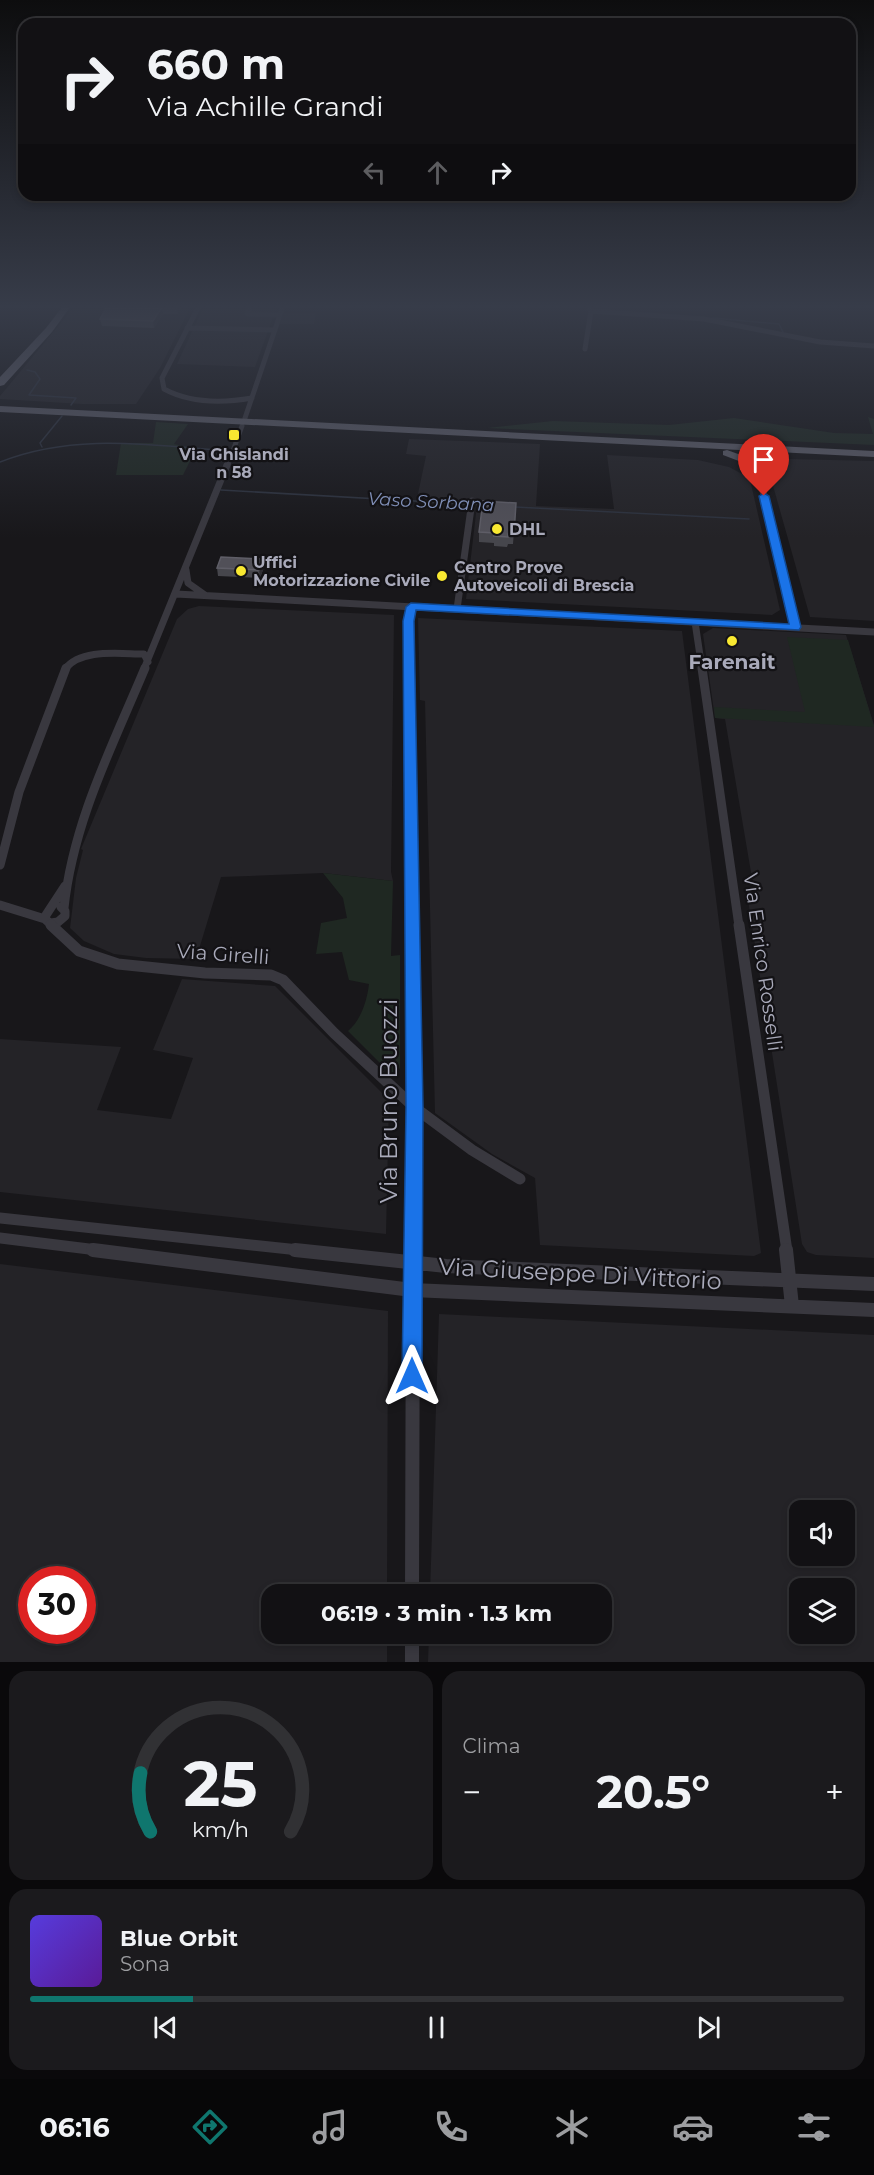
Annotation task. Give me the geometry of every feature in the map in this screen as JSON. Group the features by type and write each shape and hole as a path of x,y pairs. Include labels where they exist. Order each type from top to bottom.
{"highway":[{"path":"0,407 236,422 874,450"},
{"path":"256,422 858,454"},
{"path":"635,443 734,454 748,461 759,474 765,461 777,456 874,454"}],"street":[{"path":"163,384 164,389 185,398 231,401 252,398"},
{"path":"231,401 242,406 246,416 257,384"},
{"path":"70,943 63,927 63,914 65,886 75,837 140,682 146,658 169,613 186,570 236,422"},
{"path":"759,474 795,627"},
{"path":"458,609 472,501"},
{"path":"186,570 188,583 206,596"},
{"path":"177,591 195,590"},
{"path":"177,591 206,596 874,632"},
{"path":"169,613 177,604 206,596"},
{"name":"Via Bruno Buozzi","path":"411,607 409,621 414,1107 412,1584"},
{"name":"Via Enrico Rosselli","path":"695,622 791,1281 792,1306"},
{"path":"0,865 20,792 66,667 78,659 91,656 146,658"},
{"path":"63,914 48,921 47,911 52,908 65,886"},
{"name":"Via Girelli","path":"0,905 48,921 80,951 118,964 205,973 271,975 283,980 334,1033 414,1107 472,1150 520,1179"},
{"path":"52,908 63,914"},
{"name":"Via Giuseppe Di Vittorio","path":"0,1218 446,1266 874,1284"},
{"name":"Via Giuseppe Di Vittorio","path":"0,1238 412,1290 874,1310"},
{"path":"412,1644 412,1662"}],"shaded area":[{"path":"10,384 150,384 136,404 82,404 0,399"},
{"path":"868,417 874,419 874,445 487,428 553,421 669,425 734,418 834,433 873,434"},
{"path":"156,422 188,424 174,444 196,449 183,475 116,475 121,443 153,443"},
{"path":"409,439 540,444 536,506 614,509 607,455 698,460 729,467 748,477 751,484 780,610 772,615 466,599 477,505 416,503 426,456 406,454"},
{"path":"787,459 874,461 874,621 810,617 770,475 776,462"},
{"path":"199,606 394,615 391,872 393,881 323,873 221,877 196,959 146,958 114,954 84,941 70,928 76,878 83,850 81,849 177,619 188,609"},
{"path":"418,618 682,631 761,1253 754,1256 540,1245 535,1178 492,1154 435,1113 425,701 420,700"},
{"path":"713,628 846,635 874,725 874,1258 816,1255 807,1252 802,1244 748,900 754,890 725,719 715,718 703,634"},
{"path":"787,637 848,640 874,727 715,718 714,707 805,712"},
{"path":"323,873 393,881 391,956 400,955 400,1068 397,1073 391,1074 348,1031 363,1010 369,984 349,980 342,952 316,954 321,923 347,918 343,898"},
{"path":"182,979 275,986 389,1100 386,1234 0,1192 0,1039 121,1047 97,1110 171,1119 193,1058 153,1050"},
{"path":"0,1264 388,1311 387,1584 261,1584 261,1644 387,1644 387,1662 0,1662"},
{"path":"439,1314 874,1335 874,1662 428,1662 429,1644 612,1644 612,1584 430,1584"}],"building":[{"name":"DHL","path":"483,501 516,503 514,534 508,534 508,537 479,532"},
{"path":"221,557 262,559 259,570 217,568"}],"waterway":[{"path":"37,384 29,395 76,398 71,405"},
{"path":"42,447 40,443 62,416"},
{"name":"Vaso Sorbana","path":"0,462 53,447 80,444 135,444 217,450"},
{"name":"Vaso Sorbana","path":"221,490 485,505"},
{"name":"Vaso Sorbana","path":"515,507 749,519"}],"place":[{"name":"Via Ghislandi n 58","path":"234,435"},
{"name":"DHL","path":"497,529"},
{"name":"Uffici Motorizzazione Civile","path":"241,571"},
{"name":"Centro Prove Autoveicoli di Brescia","path":"442,576"},
{"name":"Farenait","path":"732,641"}],"route":[{"path":"412,1376 414,1107 409,621 411,607 795,627 764,496"}]}
